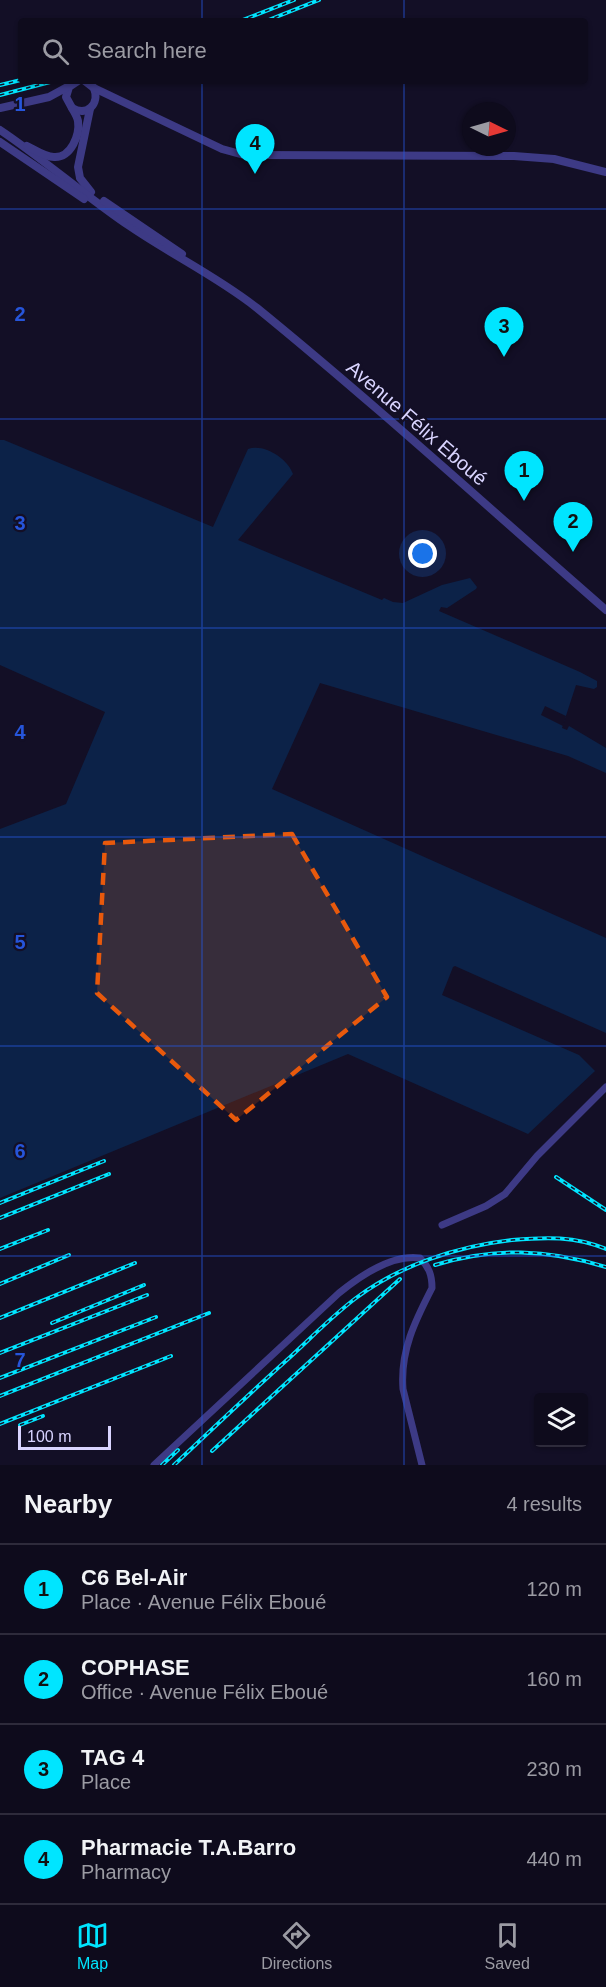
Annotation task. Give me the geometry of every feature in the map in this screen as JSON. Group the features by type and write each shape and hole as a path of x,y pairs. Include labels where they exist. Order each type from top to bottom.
{"street":[{"path":"0,108 49,97 73,84"},
{"path":"43,158 66,154 74,143 78,118 66,94 74,84"},
{"path":"89,84 222,149 244,155 514,156 554,159 606,172"},
{"path":"91,192 80,178 78,166 92,107 97,97 94,88"},
{"path":"49,97 82,112 116,96"},
{"name":"Avenue Félix Eboué","path":"3,132 43,158 129,226 255,307 429,454 606,610"},
{"path":"0,142 96,207 129,226"},
{"path":"66,154 78,166"},
{"path":"64,176 78,166"},
{"name":"Avenue Félix Eboué","path":"64,176 168,244 199,269"},
{"path":"442,1225 486,1206 505,1194 537,1156 606,1087"},
{"path":"154,1465 339,1293 354,1281 409,1256 420,1258 429,1268 432,1280 432,1288 410,1333 403,1377 403,1389 422,1465"}],"highlighted area":[{"path":"292,834 387,997 236,1120 97,993 105,843"}],"water":[{"path":"0,440 213,527 248,449 268,450 281,458 293,474 238,540 382,600 384,598 393,602 403,603 442,585 470,578 477,587 476,589 447,608 441,607 439,611 597,681 597,687 594,689 576,685 562,728 567,730 569,726 606,748 606,773 568,756 320,683 272,789 606,938 606,1033 453,967 442,995 579,1055 595,1071 528,1134 348,1054 0,1198 0,829 66,804 105,712 0,665"}],"pier":[{"path":"545,706 566,716 563,726 541,715"}],"railway":[{"path":"248,18 294,0"},
{"path":"274,18 319,0"},
{"path":"0,85 18,81"},
{"path":"0,95 42,84"},
{"path":"0,1203 104,1161"},
{"path":"0,1218 109,1174"},
{"path":"556,1177 606,1210"},
{"path":"0,1249 48,1230"},
{"path":"174,1465 338,1312 373,1286 391,1276 451,1252 512,1240 560,1238 606,1249"},
{"path":"435,1265 479,1255 521,1253 563,1257 606,1267"},
{"path":"0,1284 69,1255"},
{"path":"0,1318 135,1263"},
{"path":"212,1451 400,1279"},
{"path":"52,1323 144,1285"},
{"path":"0,1353 147,1295"},
{"path":"0,1396 209,1313"},
{"path":"0,1378 156,1317"},
{"path":"0,1424 171,1356"},
{"path":"20,1425 43,1416"},
{"path":"162,1465 178,1450"}],"place":[{"name":"Pharmacie T.A.Barro","path":"255,174"},
{"name":"TAG 4","path":"504,357"},
{"name":"C6 Bel-Air","path":"524,501"},
{"name":"COPHASE","path":"573,552"}]}
